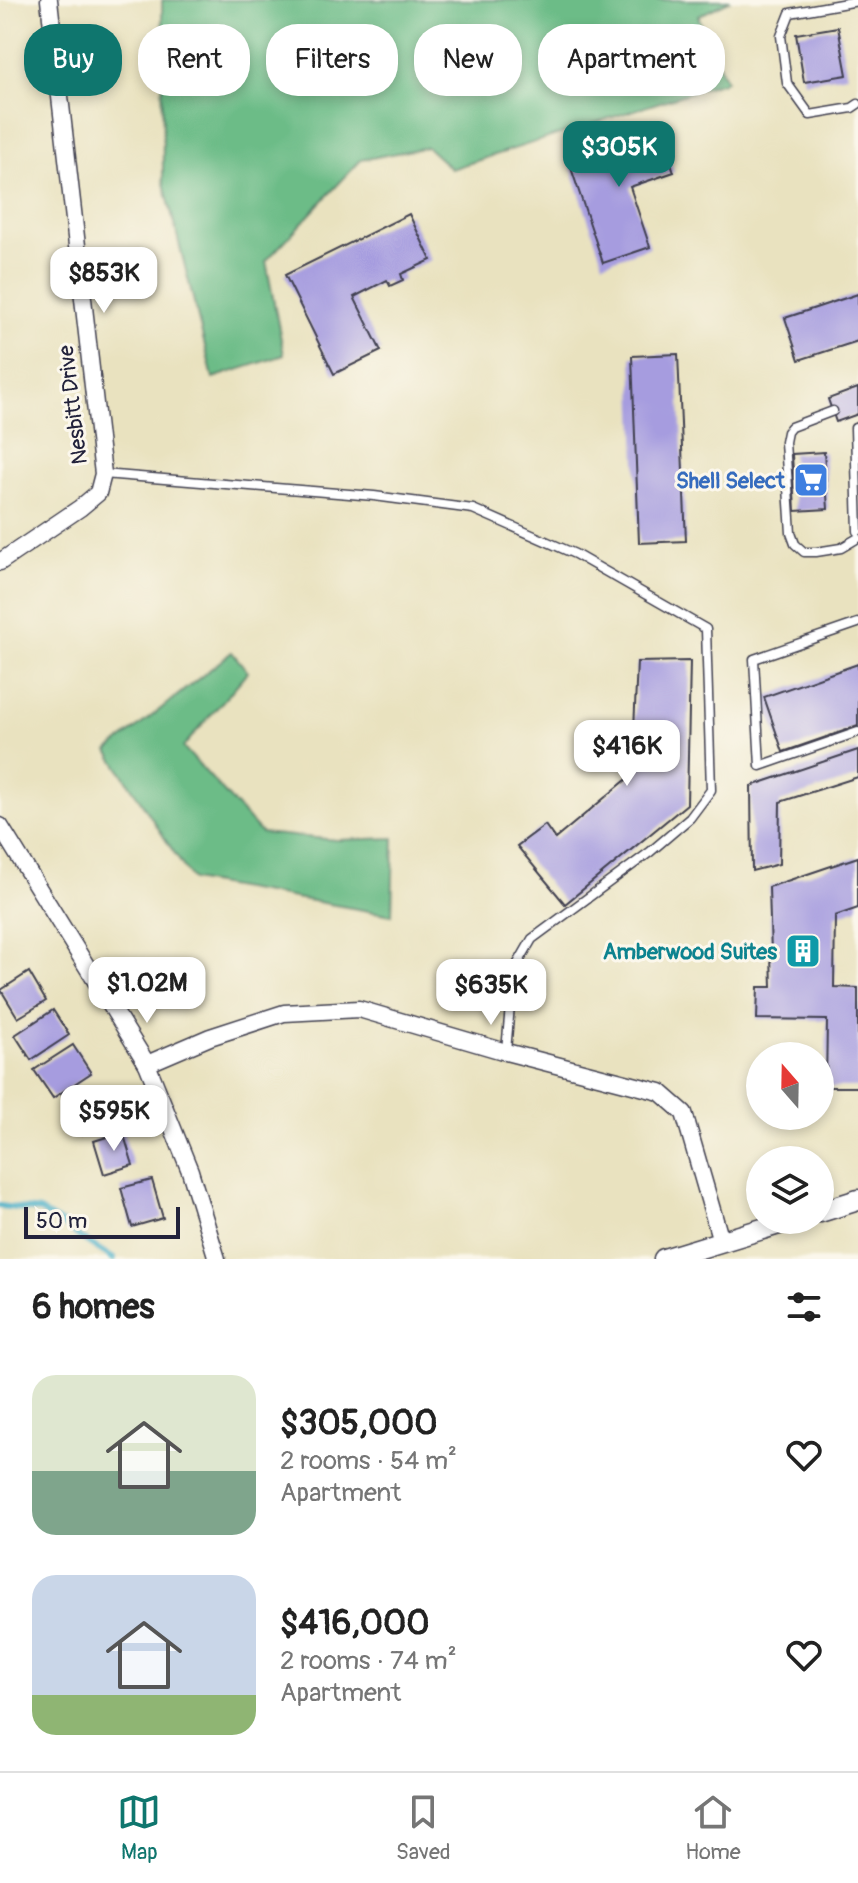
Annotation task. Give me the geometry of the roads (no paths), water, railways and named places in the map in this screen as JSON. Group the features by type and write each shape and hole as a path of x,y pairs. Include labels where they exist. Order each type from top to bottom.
{"street":[{"name":"Nesbitt Drive","path":"0,562 98,493 103,474 49,0"},
{"path":"0,826 147,1064 190,1171 217,1259"},
{"path":"147,1064 210,1037 284,1013 359,1009 660,1092 684,1113 721,1241"},
{"path":"834,1208 858,1200"},
{"path":"664,1259 746,1234"}],"lane":[{"path":"858,1 790,13 781,36 787,83 810,115 852,108 858,104"},
{"path":"833,411 791,427 787,432 791,533 797,547 804,552 841,548 858,538"},
{"path":"858,427 855,428 858,531"},
{"path":"103,474 374,496 473,509 575,554 706,629 711,790 690,818 650,852 532,939 513,972 506,1052"},
{"path":"858,623 754,659 760,766 858,732"}],"waterway":[{"path":"0,1206 40,1211 114,1259"}],"place":[{"name":"Shell Select","path":"811,480"},
{"name":"Amberwood Suites","path":"803,951"}]}
